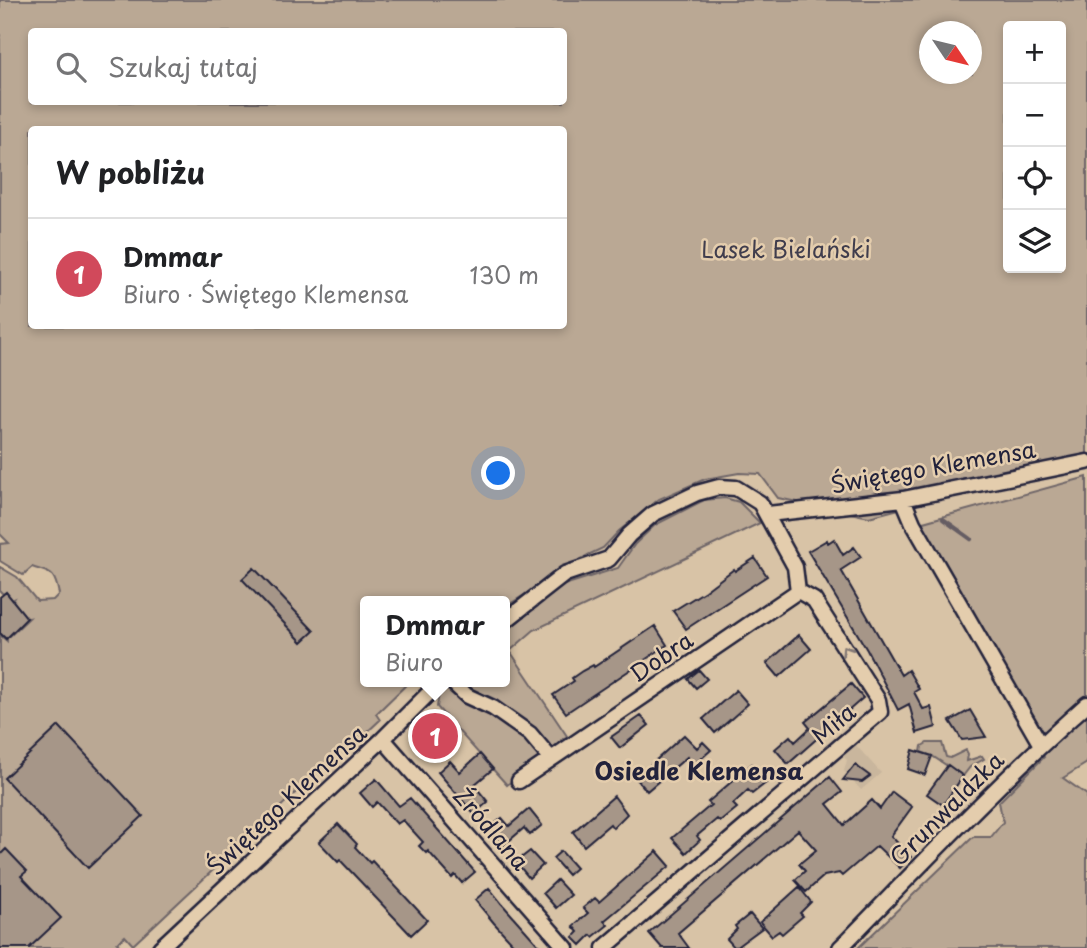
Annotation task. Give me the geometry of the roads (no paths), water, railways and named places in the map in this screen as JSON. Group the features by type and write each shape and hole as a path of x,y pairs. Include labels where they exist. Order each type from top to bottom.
{"street":[{"name":"Świętego Klemensa","path":"768,514 902,499 1087,461"},
{"path":"510,617 572,570 609,559 629,534 653,514 697,493 719,487 736,488 755,498 768,514 795,567 798,591"},
{"path":"902,499 913,523 1041,745"},
{"name":"Miła","path":"604,948 878,715 881,709 878,700 814,600 798,591"},
{"name":"Dobra","path":"519,781 798,591"},
{"name":"Świętego Klemensa","path":"160,948 435,687"},
{"path":"457,687 467,696 493,708 530,733 551,759"},
{"name":"Grunwaldzka","path":"840,948 976,807 1087,704"},
{"name":"Źródlana","path":"383,739 566,948"}],"waterway":[{"path":"943,519 971,539"}],"place":[{"name":"Dmmar","path":"435,736"}],"district":[{"name":"Osiedle Klemensa","path":"699,770"}],"park label":[{"name":"Lasek Bielański","path":"786,248"}]}
